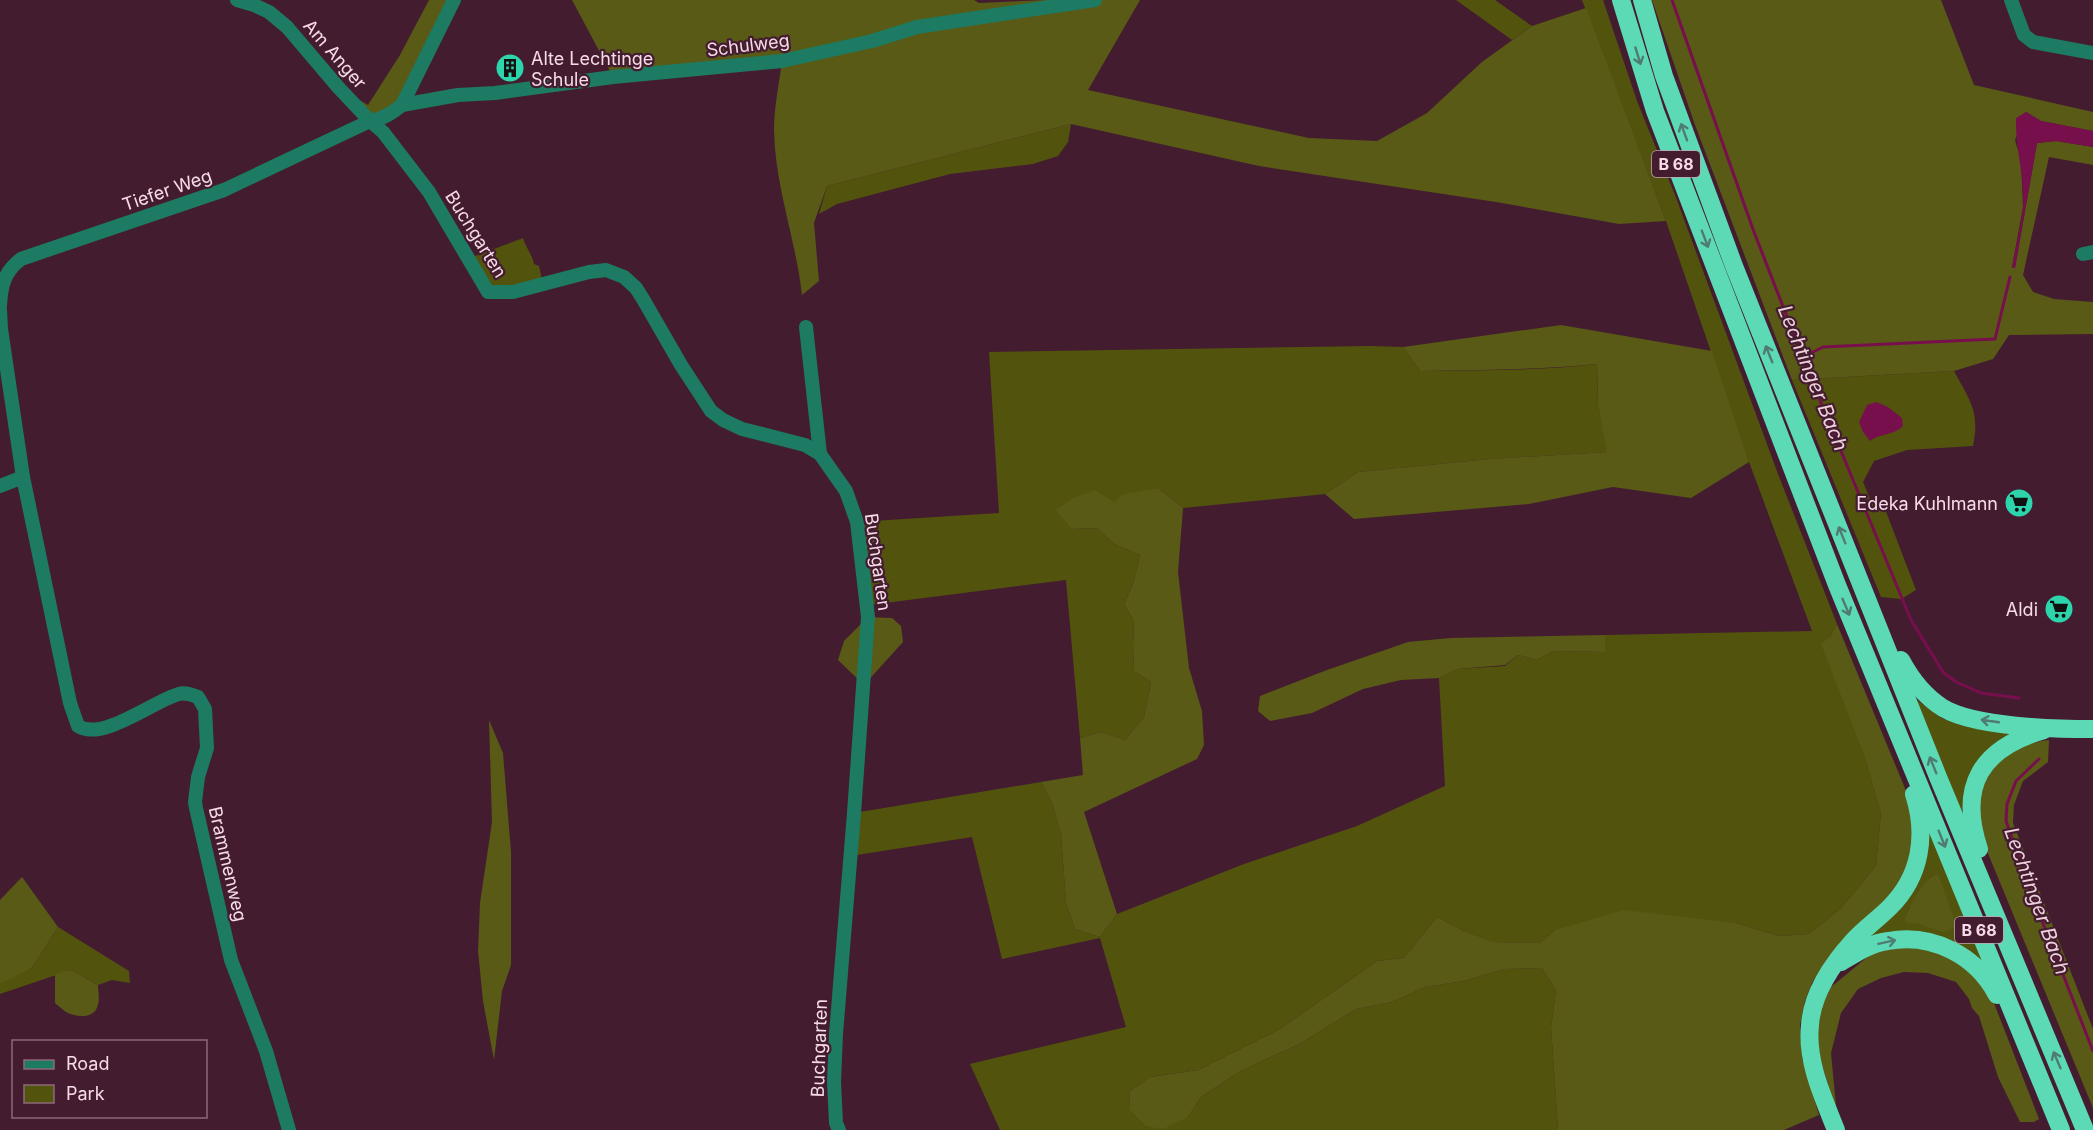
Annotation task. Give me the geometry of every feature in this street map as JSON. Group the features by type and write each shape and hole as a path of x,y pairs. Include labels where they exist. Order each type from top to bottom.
{"highway":[{"name":"B 68","path":"1621,0 1655,111 1837,585 2057,1121"},
{"name":"B 68","path":"1642,0 1664,76 1706,192 1938,777 2082,1122"},
{"path":"1863,590 1875,598 1901,661 1911,679 1928,697 1945,709 1967,717 2048,729 2093,729"},
{"path":"1980,877 1982,859 1971,821 1970,806 1977,778 1988,761 2007,744 2025,735 2048,729"},
{"path":"1836,1130 1816,1075 1812,1057 1810,1024 1820,988 1834,966 1852,942 1904,891 1920,858 1919,809 1904,764 1904,746"},
{"path":"1834,966 1864,949 1886,941 1907,939 1931,942 1967,959 1990,981 2045,1108 2057,1121"}],"street":[{"name":"Am Anger","path":"237,0 269,12 287,27 370,121"},
{"path":"402,105 454,0"},
{"name":"Schulweg","path":"402,105 459,95 495,93 613,77 782,61 872,41 917,27 1095,0"},
{"path":"2011,0 2024,35 2033,42 2093,53"},
{"name":"Tiefer Weg","path":"23,477 1,329 0,308 5,276 11,267 21,259 224,190 370,121 381,119 402,105"},
{"name":"Buchgarten","path":"370,121 383,132 429,192 488,292 513,292 589,272 606,270 624,277 643,298 681,365 711,411 742,429 805,445 820,454 846,491 857,522 868,617 836,1034 834,1082 836,1123 839,1130"},
{"path":"806,327 820,454"},
{"path":"0,486 23,477"},
{"name":"Brammenweg","path":"23,477 70,703 78,726 90,731 116,724 180,693 198,697 205,709 207,748 198,777 196,808 231,960 266,1051 289,1130"}],"green space":[{"path":"1456,0 1495,0 1532,26 1512,40"},
{"path":"1582,0 1603,0 1637,101 1675,195 1778,474 1837,624 1830,637 1881,813 1876,866 1841,908 1809,934 1779,936 1736,923 1555,930 1540,943 1492,942 1437,917 1404,958 1377,961 1280,1029 1198,1070 1150,1077 1130,1091 1129,1109 1188,1117 1201,1097 1239,1072 1301,1043 1356,1009 1392,1002 1425,987 1464,981 1504,969 1542,968 1556,991 1551,1027 1558,1130 1000,1130 970,1064 1126,1027 1100,938 1002,959 972,837 850,856 854,813 1041,782 1052,803 1061,835 1066,903 1075,929 1100,937 1117,914 1244,864 1357,826 1445,786 1439,678 1458,669 1505,666 1518,655 1537,660 1554,651 1604,652 1605,635 1812,631 1749,462 1666,221"},
{"path":"1071,124 1068,142 1058,156 1033,164 950,174 837,204 819,214 827,186"},
{"path":"523,238 534,264 539,266 543,284 488,292 467,259"},
{"path":"1403,347 1420,371 1531,369 1597,364 1598,406 1608,452 1489,459 1358,472 1325,494 1183,508 1158,488 1114,502 1071,499 1057,510 1071,529 1097,528 1114,544 1140,555 1134,581 1124,604 1134,621 1134,671 1151,682 1144,717 1125,740 1102,732 1080,738 1066,580 869,605 857,522 999,513 989,352"},
{"path":"1954,371 1972,407 1975,424 1973,446 1907,450 1874,461 1863,482 1871,501 1885,509 1916,590 1901,599 1881,597 1792,380"},
{"path":"1914,698 1943,719 2015,732 1992,746 1976,764 1966,786 1962,812"},
{"path":"1928,828 1984,964 1867,939"},
{"path":"58,927 129,971 130,983 112,980 98,985 71,970 0,994 0,982 32,968"}],"shaded area":[{"path":"429,0 454,0 402,105 370,121 338,87 368,105 400,55"},
{"path":"572,0 974,0 979,3 1140,0 1088,90 1309,138 1377,141 1427,113 1482,62 1532,26 1586,8 1666,221 1619,224 1496,202 1259,166 1071,124 827,186 814,223 819,281 802,295 775,151 775,113 782,61 613,77"},
{"path":"1652,0 1941,0 1974,85 2093,112 2093,131 2041,121 2026,112 2015,140 2021,161 2023,207 2012,267 2015,268 2037,143 2056,141 2093,147 2093,165 2049,157 2023,275 2033,292 2054,299 2093,302 2093,334 2009,335 1993,359 1954,371 1792,380 1695,125"},
{"path":"2026,112 2041,121 2093,131 2093,147 2056,141 2037,143 2015,268 2012,268 2023,207 2016,118"},
{"path":"1561,325 1712,351 1749,462 1691,498 1613,487 1529,504 1354,519 1325,494 1358,472 1489,459 1607,452 1598,406 1597,364 1531,369 1420,371 1403,347"},
{"path":"1876,402 1888,407 1902,418 1903,426 1870,441 1859,422 1867,405"},
{"path":"1158,488 1183,508 1178,572 1189,668 1202,711 1204,745 1197,759 1084,812 1117,914 1100,937 1075,929 1066,903 1061,835 1052,803 1041,782 1083,775 1080,738 1102,732 1125,740 1144,717 1151,682 1134,671 1134,621 1124,604 1134,581 1140,555 1114,544 1097,528 1071,529 1056,510 1071,499 1095,490 1114,502 1123,494"},
{"path":"868,617 892,618 901,626 903,642 864,685 838,660 844,641"},
{"path":"1837,624 1909,798 1914,840 1906,874 1878,910 1829,956 1812,983 1805,1001 1800,1025 1802,1058 1819,1115 1784,1130 1558,1130 1551,1027 1556,991 1542,968 1504,969 1464,981 1425,987 1392,1002 1356,1009 1301,1043 1239,1072 1201,1097 1188,1117 1163,1129 1146,1126 1129,1109 1130,1091 1150,1077 1198,1070 1280,1029 1377,961 1404,958 1437,917 1493,942 1540,943 1555,930 1624,910 1736,923 1779,936 1809,934 1841,908 1876,866 1881,813 1864,755 1821,644 1830,637"},
{"path":"1605,635 1605,652 1554,651 1537,660 1518,655 1505,665 1458,669 1439,678 1401,680 1363,689 1312,713 1270,721 1258,711 1260,696 1408,642 1450,638"},
{"path":"489,720 503,753 511,852 511,965 502,991 494,1060 483,1001 478,951 480,903 492,822"},
{"path":"2049,740 2048,762 2023,781 2014,805 2013,823 2093,1029 2093,1108 1980,834 1979,798 1991,770 2015,750"},
{"path":"1938,874 1957,927 1943,932 1905,922 1917,894 1927,881"},
{"path":"22,877 58,927 32,968 0,984 0,900"},
{"path":"1906,945 1945,955 1971,972 1994,1003 2039,1119 2034,1122 2020,1122 1998,1077 1979,1016 1972,1008 1969,999 1956,982 1928,973 1904,972 1881,978 1858,989 1841,1013 1831,1053 1835,1106 1821,1062 1816,1033 1820,1009 1831,987 1871,954"},
{"path":"71,970 98,985 97,1009 90,1015 70,1014 55,1003 55,974"}],"waterway":[{"name":"Lechtinger Bach","path":"1672,0 1754,232 1812,381 1911,620 1943,672 1956,682 1981,693 2019,698"},
{"path":"1803,357 1823,347 1995,339 2010,277"},
{"name":"Lechtinger Bach","path":"2039,759 2016,781 2007,804 2006,821 2035,903 2093,1051"}],"place":[{"name":"Alte Lechtinge Schule","path":"510,68"},
{"name":"Edeka Kuhlmann","path":"2019,503"},
{"name":"Aldi","path":"2059,609"}]}
